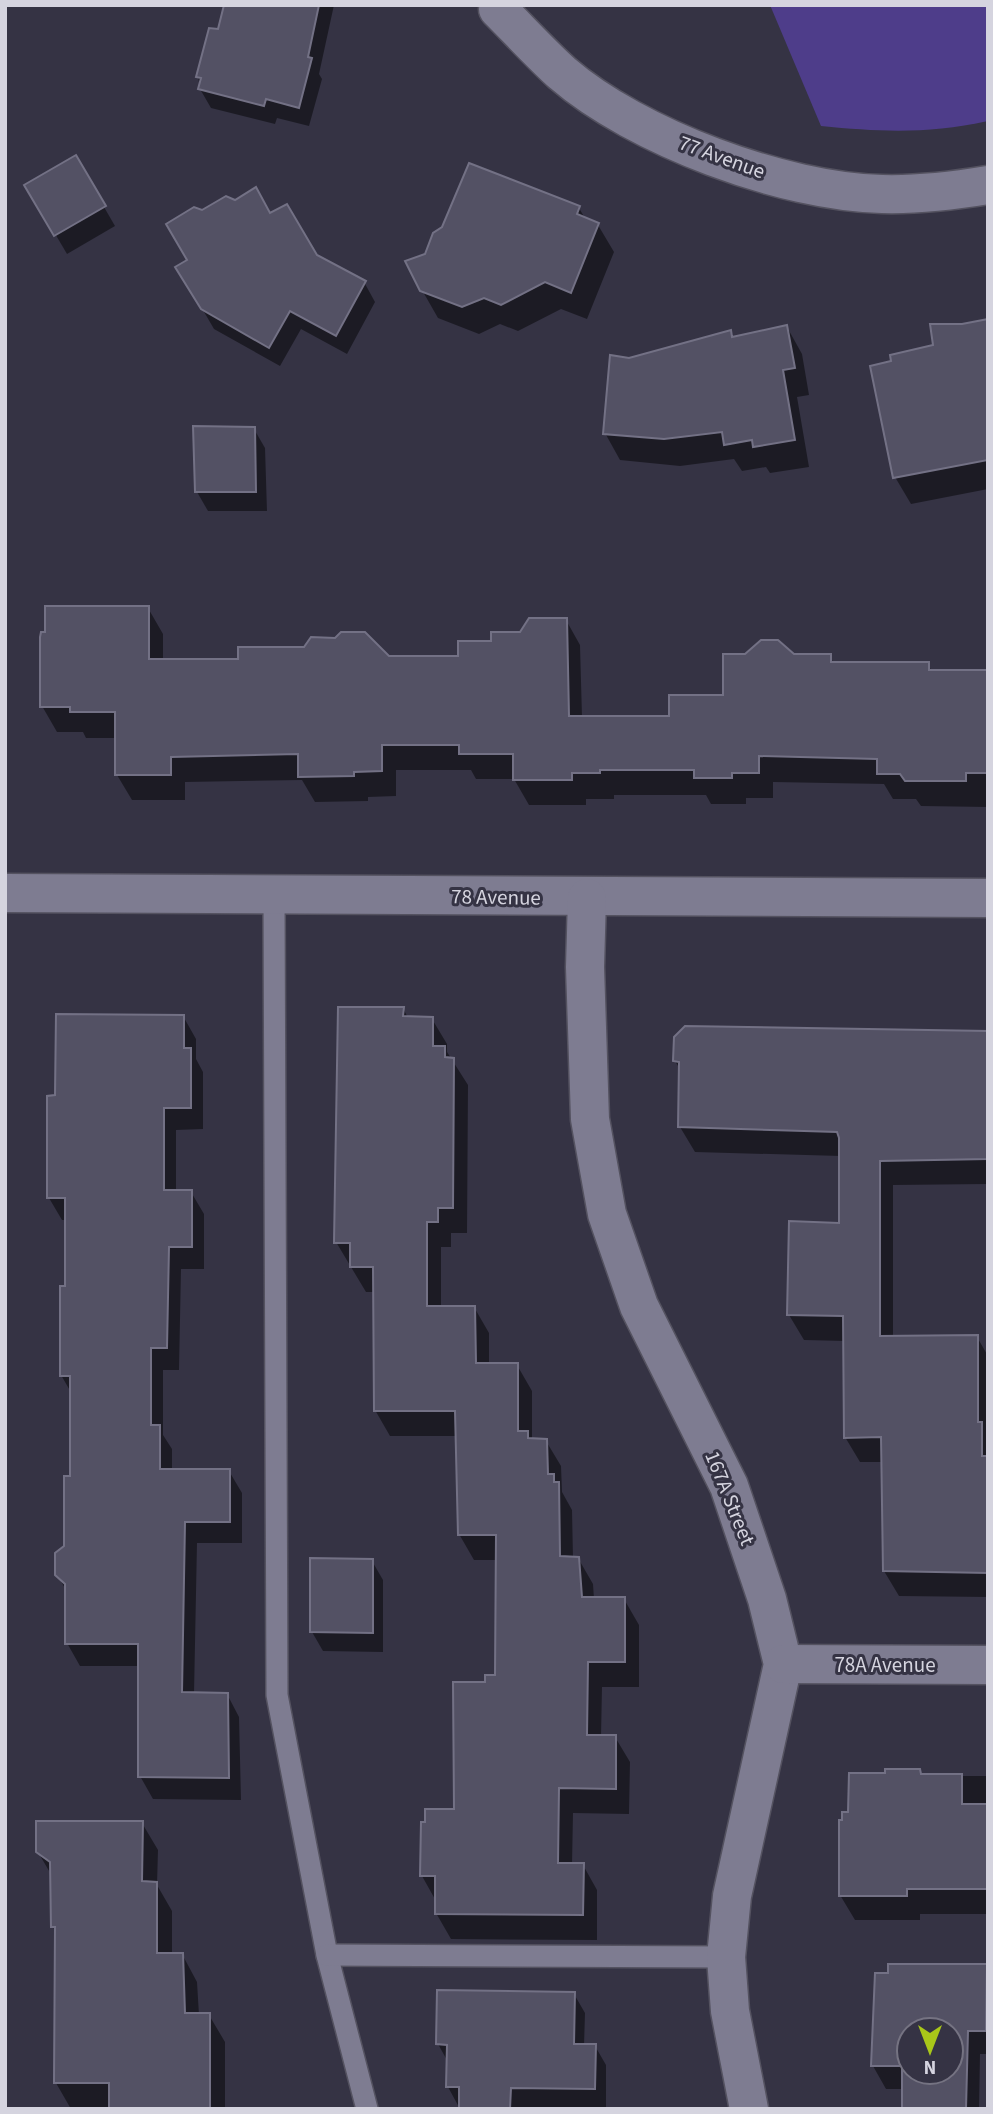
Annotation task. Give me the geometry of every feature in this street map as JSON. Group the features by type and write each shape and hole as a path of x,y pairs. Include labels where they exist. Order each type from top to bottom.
{"street":[{"name":"77 Avenue","path":"498,9 563,74 621,113 683,145 725,161 825,187 879,194 941,193 988,185"},
{"name":"78 Avenue","path":"5,892 587,898 988,898"},
{"name":"167A Street","path":"587,898 585,967 589,1106 597,1168 607,1214 639,1306 729,1486 763,1586 783,1664 732,1896 726,1957 730,2011 749,2109"},
{"name":"78A Avenue","path":"783,1664 988,1665"}],"lane":[{"path":"274,895 275,1667 281,1724 327,1955 366,2109"},
{"path":"327,1955 726,1957"}],"shaded area":[{"path":"770,5 988,5 988,121 904,131 821,126"}],"building":[{"path":"224,5 319,5 308,57 312,58 299,108 266,99 264,106 198,89 201,78 196,77 209,28 218,29"},
{"path":"76,155 106,206 54,236 24,185"},
{"path":"469,163 580,206 577,214 599,223 571,293 545,282 501,305 484,298 462,307 420,291 405,261 425,254 433,233 442,227"},
{"path":"256,187 270,213 287,204 317,255 366,281 336,336 290,311 269,348 201,309 175,267 187,260 166,224 194,207 202,210 226,196 235,200"},
{"path":"988,319 988,460 893,478 870,366 891,361 890,355 933,345 930,324 962,324"},
{"path":"787,325 795,368 783,370 795,440 753,447 752,440 724,445 722,432 664,439 603,434 610,355 629,358 731,330 732,337"},
{"path":"193,426 255,427 256,492 195,492"},
{"path":"45,606 149,606 149,659 238,659 238,647 304,647 311,637 335,638 341,632 365,632 389,656 458,656 458,641 491,641 491,632 520,632 529,618 567,618 569,716 669,716 669,695 723,695 723,654 745,654 761,640 778,640 794,654 831,654 831,662 929,662 929,670 988,670 988,773 966,773 966,781 905,781 900,774 877,774 877,759 759,756 759,773 732,773 732,778 694,778 694,770 600,770 600,773 572,773 572,780 513,780 513,754 459,754 459,745 382,745 382,771 354,772 354,776 298,777 298,754 171,757 171,775 115,775 115,712 70,712 70,707 40,707 40,637 41,632 45,632"},
{"path":"338,1007 404,1007 403,1016 433,1017 433,1046 445,1046 445,1057 454,1058 453,1208 438,1208 438,1222 427,1222 427,1306 475,1306 476,1363 518,1363 518,1431 528,1431 528,1438 547,1439 548,1474 554,1474 554,1482 559,1482 560,1556 579,1557 582,1597 625,1597 625,1662 588,1662 587,1735 616,1735 616,1789 559,1788 558,1863 584,1863 583,1915 435,1914 435,1876 420,1876 421,1822 425,1822 425,1809 454,1809 453,1682 485,1682 485,1675 495,1675 496,1535 458,1535 455,1411 374,1411 373,1267 350,1267 350,1243 334,1243"},
{"path":"56,1014 184,1015 184,1048 191,1048 191,1108 164,1108 164,1190 192,1190 192,1247 169,1247 167,1348 151,1348 151,1425 160,1425 160,1469 230,1469 230,1522 185,1522 182,1692 228,1693 229,1778 138,1777 138,1644 65,1644 65,1584 55,1575 55,1553 64,1546 64,1476 70,1476 70,1376 60,1376 60,1286 65,1286 65,1198 47,1198 47,1096 55,1095"},
{"path":"685,1026 988,1031 988,1159 880,1161 880,1336 978,1335 978,1422 982,1422 982,1456 988,1456 988,1573 883,1571 881,1437 844,1438 843,1316 787,1315 789,1221 839,1223 837,1132 678,1127 679,1062 673,1061 674,1037"},
{"path":"310,1558 373,1559 373,1633 310,1632"},
{"path":"885,1769 920,1769 921,1774 962,1774 962,1804 988,1804 988,1889 907,1889 907,1896 839,1896 839,1820 842,1820 842,1812 848,1812 849,1773 885,1773"},
{"path":"36,1821 143,1821 142,1881 157,1882 157,1953 183,1953 185,2013 210,2013 210,2109 109,2109 109,2083 54,2083 55,1927 51,1927 50,1862 36,1852"},
{"path":"888,1964 987,1964 986,2031 968,2031 966,2109 902,2109 902,2086 965,2086 965,2016 895,2016 895,2066 871,2066 875,1973 888,1973"},
{"path":"437,1990 575,1992 574,2044 596,2044 595,2089 511,2088 510,2109 459,2109 459,2087 446,2087 447,2045 436,2044"}]}
